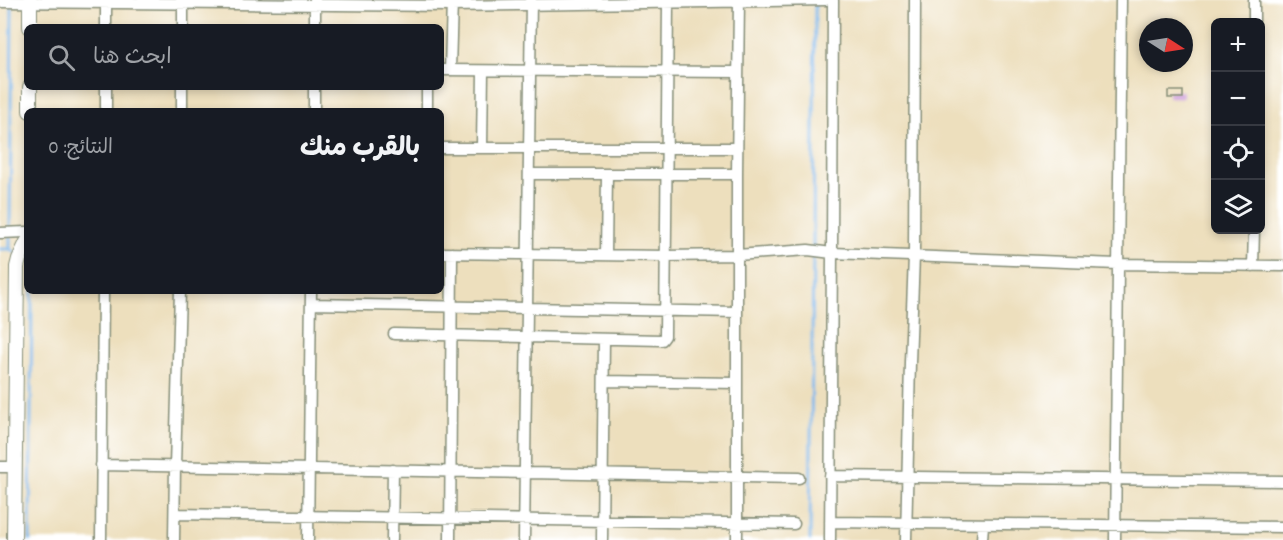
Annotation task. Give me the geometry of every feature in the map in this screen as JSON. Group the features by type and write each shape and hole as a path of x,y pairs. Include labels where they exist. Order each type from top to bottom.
{"street":[{"path":"2,2 668,3 826,0"},
{"path":"830,540 833,0"},
{"path":"906,540 914,256 915,0"},
{"path":"1115,540 1121,0"},
{"path":"1254,0 1254,18"},
{"path":"736,540 739,1"},
{"path":"28,2 30,24"},
{"path":"106,2 106,24"},
{"path":"183,2 183,24"},
{"path":"315,3 315,24"},
{"path":"452,3 446,70 738,72"},
{"path":"524,540 531,3"},
{"path":"394,334 662,340 665,336 666,311 668,3"},
{"path":"482,148 483,71"},
{"path":"30,90 30,108"},
{"path":"106,90 106,108"},
{"path":"182,90 182,108"},
{"path":"314,90 314,108"},
{"path":"427,90 427,108"},
{"path":"444,148 738,148"},
{"path":"529,174 737,174"},
{"path":"606,255 607,174"},
{"path":"0,233 24,232"},
{"path":"1253,266 1254,234"},
{"path":"14,540 17,267 24,249"},
{"path":"450,540 452,307 447,253 666,256 737,255 808,250 832,253 1117,264 1283,266"},
{"path":"100,540 103,294"},
{"path":"174,540 180,294"},
{"path":"308,540 311,294"},
{"path":"311,304 737,312"},
{"path":"602,540 604,339"},
{"path":"604,381 737,383"},
{"path":"101,465 799,478"},
{"path":"0,467 15,467"},
{"path":"392,540 393,470"},
{"path":"830,476 1283,482"},
{"path":"175,514 794,524"},
{"path":"830,522 1283,527"},
{"path":"982,540 983,524"}],"building":[{"path":"1168,91 1183,91 1183,98 1168,98"}],"waterway":[{"path":"813,247 815,2"},
{"path":"10,229 12,5"},
{"path":"10,236 10,249 16,253"},
{"path":"0,249 10,249"},
{"path":"810,540 813,254"},
{"path":"30,540 32,294"}]}
